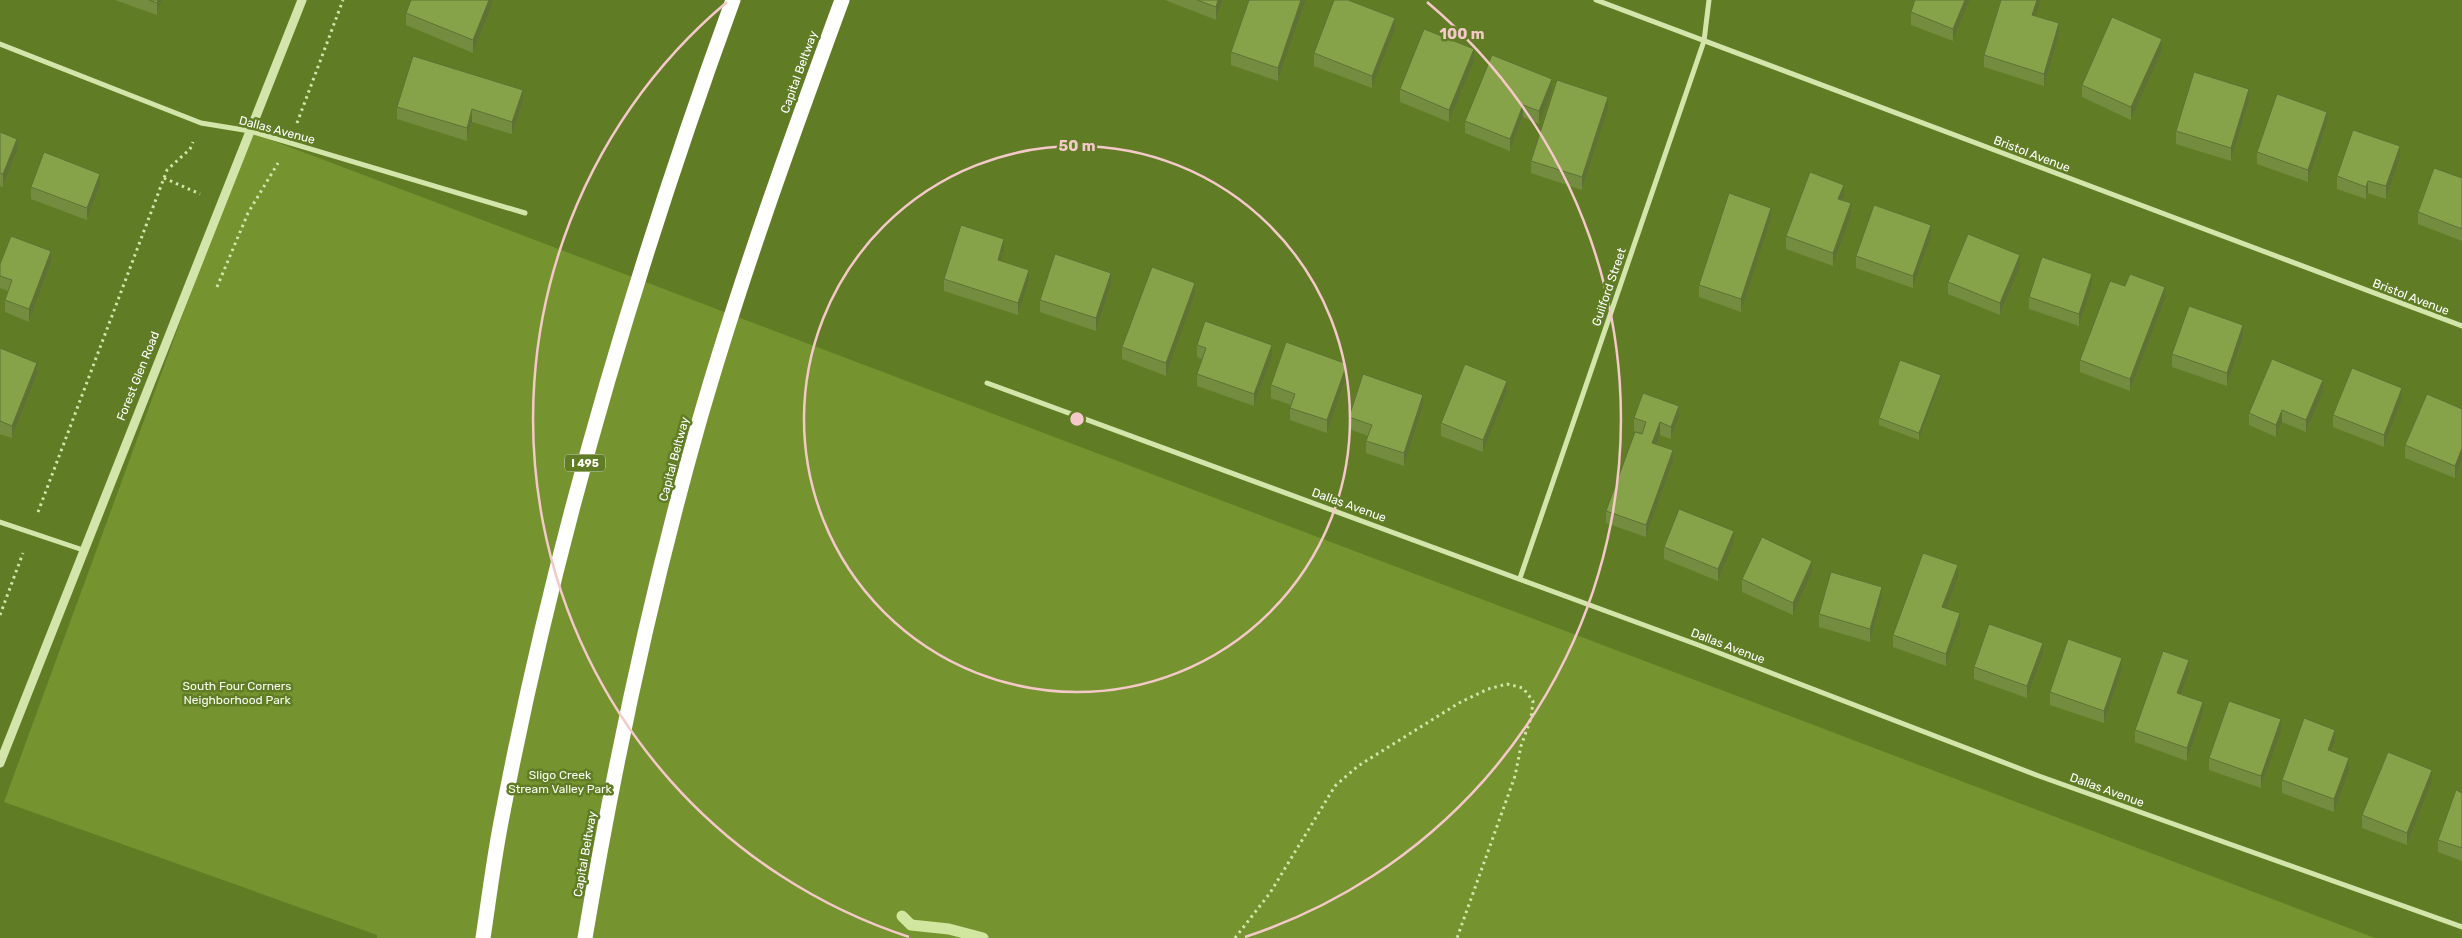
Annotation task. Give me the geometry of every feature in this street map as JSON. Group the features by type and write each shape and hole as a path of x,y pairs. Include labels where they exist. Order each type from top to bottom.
{"highway":[{"name":"I 495","path":"482,938 502,818 552,587 605,388 683,138 733,0"},
{"name":"Capital Beltway","path":"585,938 602,836 649,619 699,422 778,174 842,0"}],"street":[{"name":"Forest Glen Road","path":"0,763 302,0"},
{"name":"Bristol Avenue","path":"1596,0 2462,326"},
{"name":"Guilford Street","path":"1520,578 1704,41 1709,0"},
{"name":"Dallas Avenue","path":"0,44 201,123 250,131 290,142 525,213"},
{"name":"Dallas Avenue","path":"988,383 1520,578 2039,776 2462,927"},
{"path":"0,522 83,550"}],"path":[{"path":"290,142 343,0"},
{"path":"0,615 167,170 190,149 201,123"},
{"path":"1236,938 1270,893 1335,786 1358,766 1459,703 1488,689 1507,684 1523,688 1532,701 1531,718 1521,746 1515,776 1493,843 1457,938"}],"green space":[{"path":"250,132 2375,938 377,938 377,935 4,802"}],"building":[{"path":"411,0 489,0 473,40 406,13"},
{"path":"1197,0 1218,0 1216,7"},
{"path":"1249,0 1301,0 1278,68 1231,52"},
{"path":"1334,0 1348,0 1395,18 1372,76 1314,53"},
{"path":"1915,0 1965,0 1953,29 1911,12"},
{"path":"2001,0 2037,0 2032,15 2059,23 2044,74 1984,55"},
{"path":"2112,17 2162,39 2131,107 2082,85"},
{"path":"1424,29 1474,49 1449,110 1400,89"},
{"path":"1492,55 1552,79 1539,111 1523,105 1510,139 1465,121"},
{"path":"413,56 523,90 512,122 472,109 467,128 397,107"},
{"path":"2194,72 2249,89 2231,148 2176,131"},
{"path":"1557,80 1608,97 1582,177 1531,161"},
{"path":"2277,94 2327,112 2308,170 2257,152"},
{"path":"2353,130 2400,146 2386,186 2368,181 2366,187 2337,176"},
{"path":"0,132 17,139 3,174 0,173"},
{"path":"44,152 100,174 87,208 31,187"},
{"path":"2434,168 2462,178 2462,229 2418,212"},
{"path":"1810,172 1844,185 1838,199 1851,203 1833,253 1786,236"},
{"path":"1729,193 1771,208 1741,299 1699,285"},
{"path":"1874,205 1931,225 1913,276 1856,256"},
{"path":"961,225 1004,239 998,260 1029,270 1018,303 944,279"},
{"path":"1968,234 2020,255 2000,303 1948,282"},
{"path":"11,236 51,251 29,309 5,300 12,280 0,276 0,264"},
{"path":"1055,254 1111,273 1096,318 1040,300"},
{"path":"2042,257 2092,274 2079,314 2029,297"},
{"path":"1152,267 1195,283 1166,363 1122,347"},
{"path":"2130,274 2165,287 2130,379 2080,360 2110,281 2125,286"},
{"path":"2189,306 2243,325 2227,373 2172,354"},
{"path":"1205,321 1272,345 1254,394 1197,374 1206,348 1197,345"},
{"path":"1286,342 1347,364 1327,420 1290,408 1295,394 1271,385"},
{"path":"0,348 37,363 12,426 0,421"},
{"path":"2272,359 2323,380 2306,420 2282,410 2276,425 2249,413"},
{"path":"1900,360 1941,375 1919,433 1879,418"},
{"path":"1465,364 1507,381 1483,440 1441,423"},
{"path":"2352,368 2402,388 2384,435 2333,415"},
{"path":"1363,374 1423,395 1404,453 1366,441 1372,425 1349,417"},
{"path":"1643,393 1679,406 1671,427 1660,422 1652,443 1673,450 1646,525 1606,511 1635,432 1642,434 1646,422 1634,418"},
{"path":"2427,394 2462,409 2462,448 2455,466 2405,445"},
{"path":"1679,509 1734,531 1718,569 1664,547"},
{"path":"1762,537 1812,561 1793,603 1742,579"},
{"path":"1923,553 1958,565 1942,607 1960,613 1946,654 1893,635"},
{"path":"1831,572 1882,587 1870,629 1819,614"},
{"path":"1989,624 2043,643 2027,686 1974,667"},
{"path":"2068,639 2122,658 2104,711 2050,692"},
{"path":"2163,651 2189,660 2177,693 2203,702 2187,748 2135,730"},
{"path":"2229,701 2281,719 2261,776 2209,758"},
{"path":"2304,718 2335,730 2328,750 2349,758 2334,799 2282,780"},
{"path":"2388,752 2432,770 2407,833 2362,815"},
{"path":"2456,790 2462,793 2462,848 2438,840"}],"waterway":[{"path":"902,916 911,925 949,929 983,938"}],"park label":[{"name":"South Four Corners Neighborhood Park","path":"237,693"},
{"name":"Sligo Creek Stream Valley Park","path":"560,782"}]}
